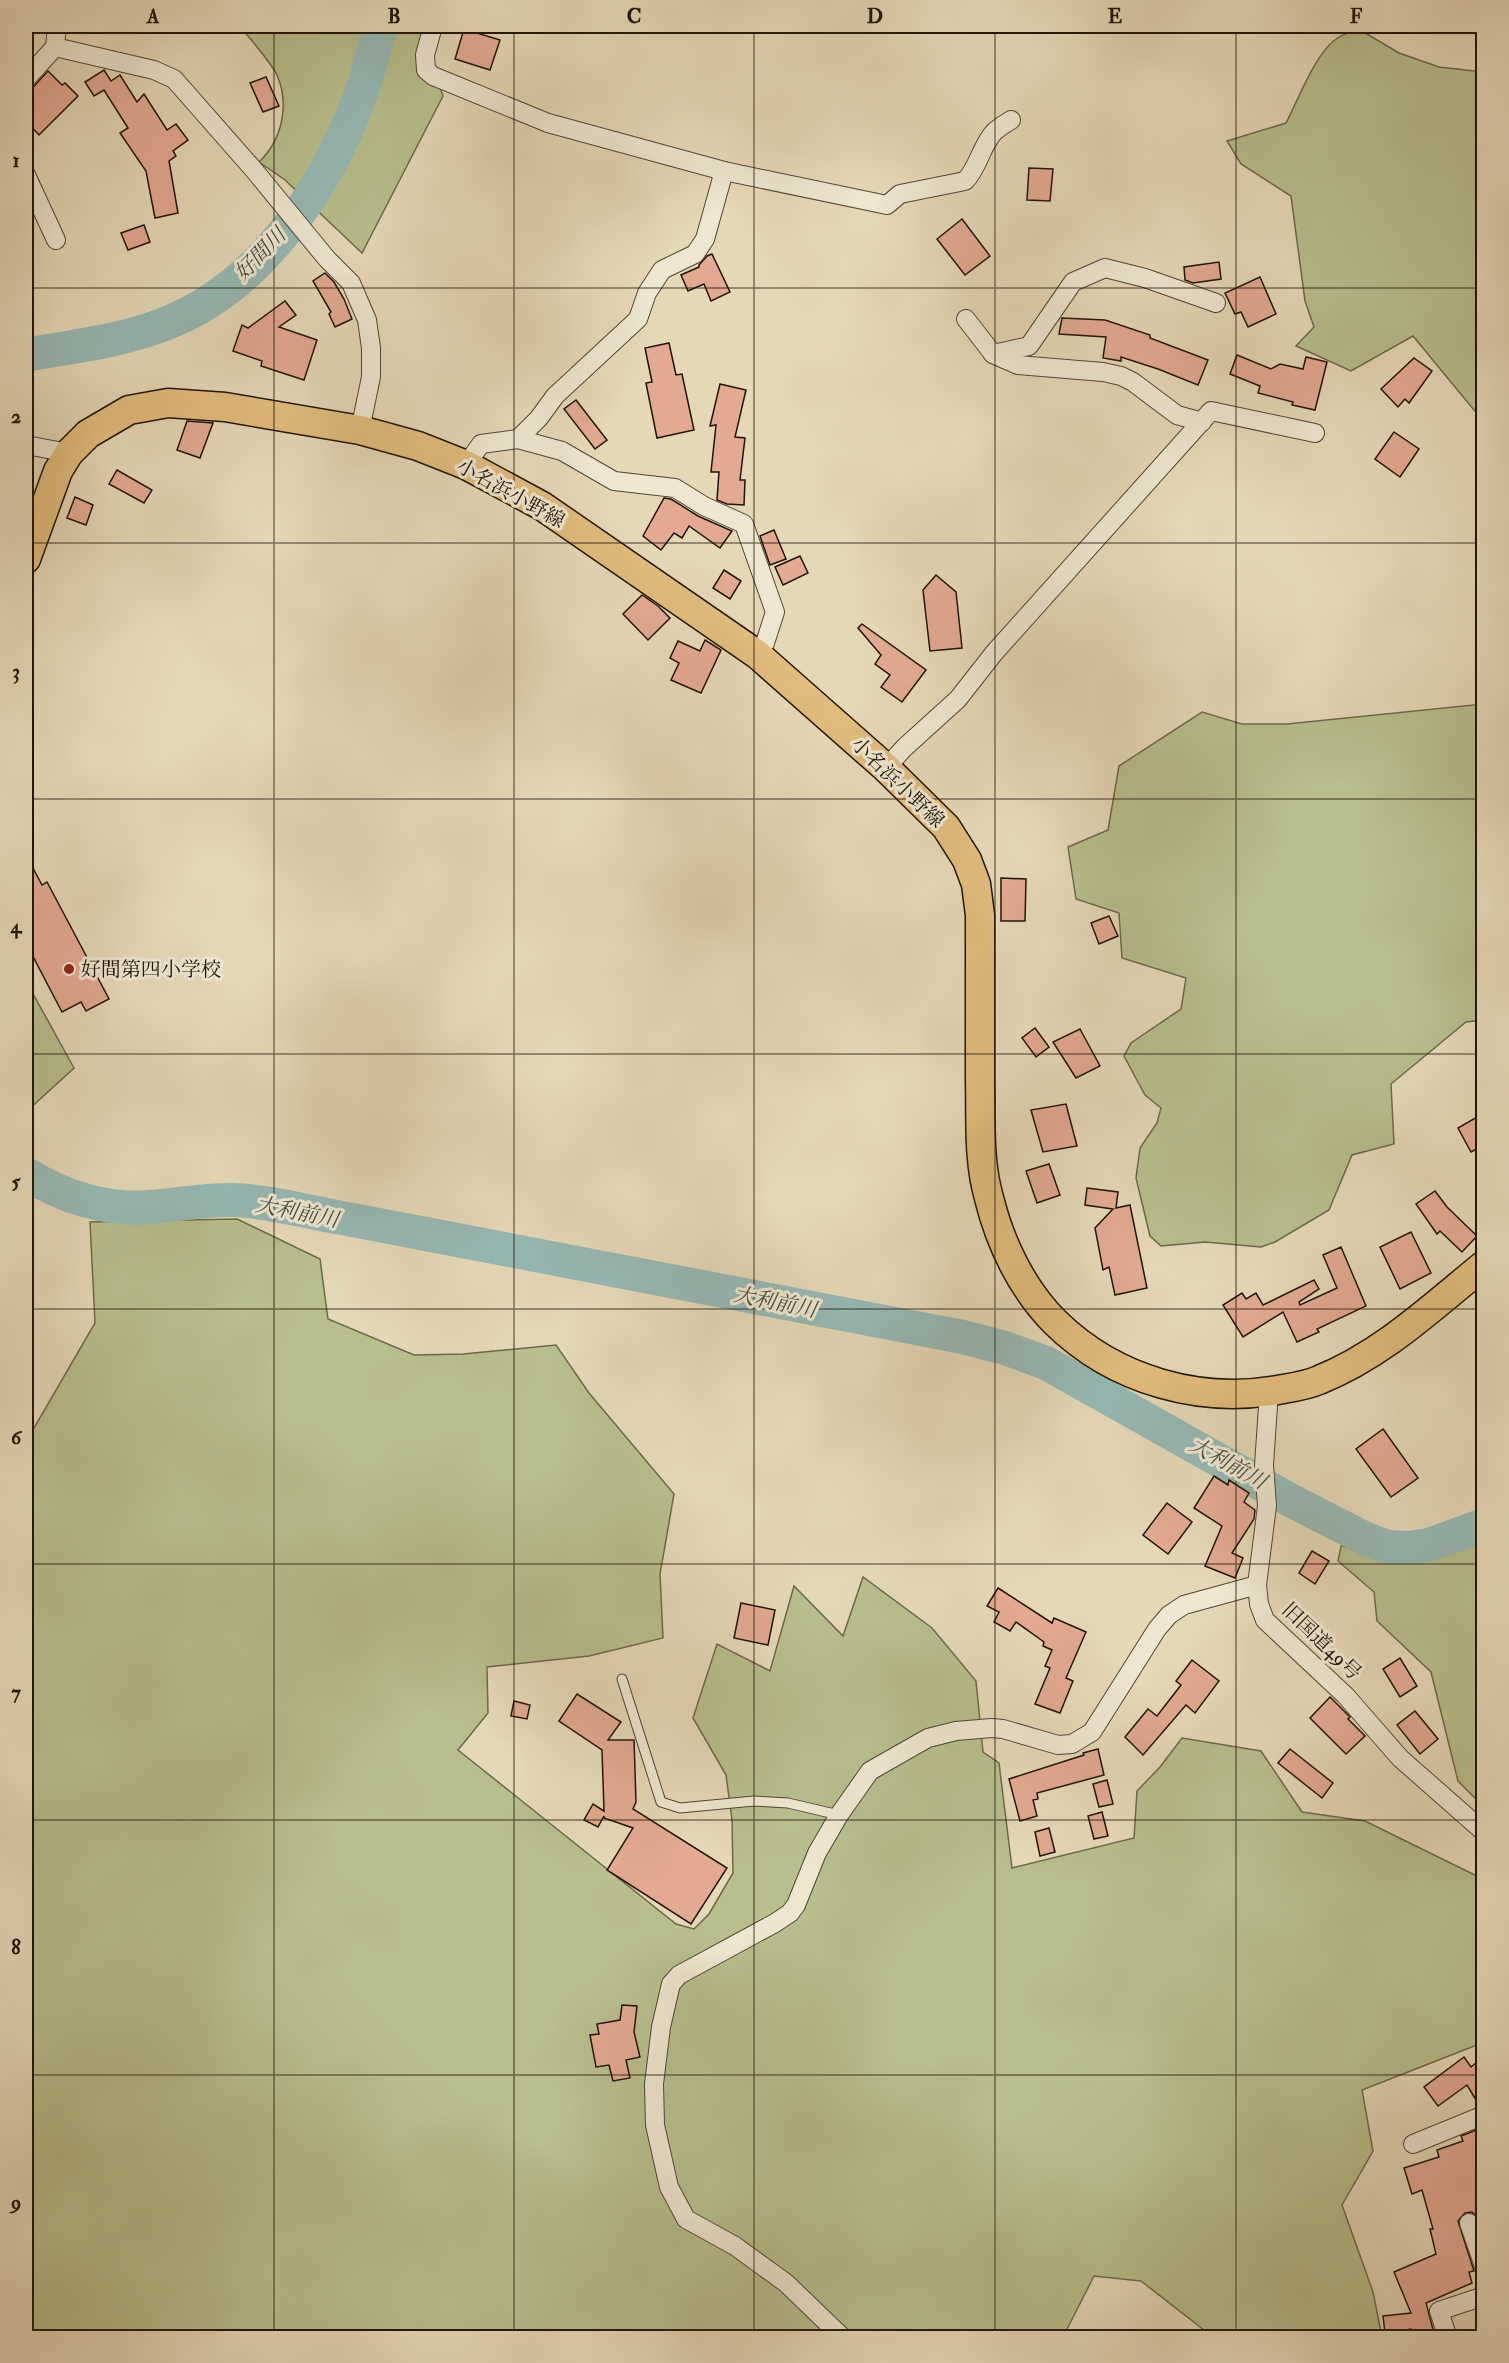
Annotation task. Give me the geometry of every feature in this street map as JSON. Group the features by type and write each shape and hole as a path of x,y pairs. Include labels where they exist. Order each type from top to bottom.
{"main road":[{"name":"小名浜小野線","path":"26,560 58,471 69,453 88,434 129,410 168,403 225,407 360,430 418,446 466,465 542,506 758,655 886,768 946,827 967,860 976,885 980,915 981,1147 988,1197 1002,1240 1025,1284 1055,1322 1094,1353 1139,1378 1180,1389 1230,1395 1269,1392 1317,1381 1347,1367 1399,1335 1484,1265"}],"street":[{"path":"26,79 55,47 57,26"},
{"path":"433,26 425,55 426,70 433,76 548,123 724,171 886,205 900,194 964,181 971,175 985,145 995,131 1011,120"},
{"path":"55,47 154,69 174,79 254,170 327,259 351,283 367,320 371,348 370,377 360,430"},
{"path":"518,439 539,418 555,396 638,319 647,293 662,270 694,254 705,239 724,171"},
{"path":"26,175 56,240"},
{"path":"993,354 1029,346 1073,282 1105,268 1145,278 1216,303"},
{"path":"966,319 993,354 1018,365 1103,372 1121,376 1133,382 1177,415 1202,422"},
{"path":"886,768 958,699 994,653 1212,411 1315,433"},
{"path":"466,465 481,444 518,439 562,451 614,481 675,488 704,506 744,524 775,612 765,643 758,655"},
{"path":"26,445 69,453"},
{"name":"旧国道49号","path":"1269,1392 1264,1465 1266,1497 1257,1585 1259,1604 1265,1620 1346,1696 1400,1758 1484,1832"},
{"path":"843,2337 786,2283 735,2246 686,2219 669,2187 655,2125 654,2084 661,2028 671,1984 680,1975 776,1923 790,1913 796,1905 817,1853 838,1815 870,1771 927,1738 956,1731 1004,1729 1058,1745 1072,1744 1083,1739 1092,1732 1157,1629 1169,1615 1184,1605 1257,1585"},
{"path":"1413,2144 1484,2115"},
{"path":"1469,2223 1484,2266"},
{"path":"1448,2337 1439,2311 1484,2296"}],"lane":[{"path":"622,1679 661,1802 680,1808 754,1801 788,1803 838,1815"}],"green space":[{"path":"240,26 418,26 443,96 362,253 285,180 259,162 278,133 282,122 283,98 274,69"},
{"path":"1362,31 1399,53 1439,67 1483,72 1483,421 1413,336 1351,371 1296,346 1314,327 1305,301 1291,196 1241,164 1227,141 1286,123 1314,66 1328,46 1342,35"},
{"path":"1483,704 1483,1020 1466,1022 1391,1084 1394,1144 1352,1155 1329,1210 1275,1242 1261,1247 1205,1242 1161,1246 1150,1236 1136,1178 1140,1148 1157,1123 1161,1108 1145,1095 1124,1056 1131,1043 1181,1009 1186,978 1122,958 1119,913 1076,899 1068,847 1108,830 1119,766 1202,712 1242,724 1287,724"},
{"path":"26,981 74,1068 27,1111 26,1111"},
{"path":"237,1219 320,1259 328,1319 414,1355 463,1354 556,1345 589,1393 674,1494 660,1574 663,1638 589,1656 487,1667 488,1713 458,1750 676,1924 694,1929 709,1914 733,1873 732,1820 726,1775 693,1718 717,1644 770,1671 794,1586 843,1636 863,1577 932,1628 976,1681 983,1752 999,1763 1012,1868 1134,1838 1137,1791 1160,1767 1182,1738 1261,1751 1302,1812 1365,1821 1483,1879 1482,2043 1362,2090 1373,2151 1342,2205 1373,2292 1382,2337 1213,2337 1141,2281 1094,2276 1063,2337 26,2338 26,1435 30,1435 95,1323 90,1222"},
{"path":"1484,1537 1483,1806 1458,1781 1431,1672 1377,1621 1374,1592 1338,1561 1341,1546 1385,1553 1460,1545"}],"building":[{"path":"464,29 500,40 490,70 455,59"},
{"path":"104,70 111,81 120,75 137,102 144,94 167,130 176,124 188,140 173,151 176,156 169,161 178,213 155,218 146,171 120,133 128,128 104,90 94,96 85,82"},
{"path":"48,71 78,96 39,135 26,121 26,95"},
{"path":"266,77 279,106 263,112 250,83"},
{"path":"1029,168 1053,169 1050,201 1027,200"},
{"path":"962,219 990,256 965,275 937,239"},
{"path":"144,225 150,242 128,250 121,233"},
{"path":"712,254 730,292 711,301 704,284 688,291 681,275 699,267 707,256"},
{"path":"1219,262 1221,279 1193,283 1185,280 1184,267"},
{"path":"325,273 334,282 344,299 352,319 335,327 329,314 331,312 313,281"},
{"path":"1260,277 1276,314 1248,327 1241,312 1235,314 1225,293"},
{"path":"285,301 296,315 279,327 317,340 304,380 261,366 262,361 233,351 242,325 248,328"},
{"path":"1062,318 1105,320 1150,335 1150,338 1208,360 1198,385 1121,357 1121,361 1103,358 1106,337 1059,334"},
{"path":"669,343 676,375 682,374 694,430 657,438 646,383 652,382 645,348"},
{"path":"1237,355 1271,369 1280,364 1303,369 1306,357 1327,362 1315,410 1258,393 1260,386 1230,374"},
{"path":"1414,358 1432,371 1409,403 1405,399 1398,407 1381,389"},
{"path":"720,384 746,390 735,437 745,438 740,480 745,480 744,505 727,504 717,500 719,472 711,472 716,425 710,426"},
{"path":"576,400 607,440 595,449 564,409"},
{"path":"187,421 213,423 200,458 177,450"},
{"path":"1394,432 1419,449 1400,477 1375,459"},
{"path":"117,470 152,490 144,503 109,484"},
{"path":"75,497 93,505 86,525 67,518"},
{"path":"664,498 671,499 698,516 732,531 720,548 689,526 682,538 674,533 661,550 643,536"},
{"path":"774,530 786,559 770,565 760,536"},
{"path":"800,556 808,573 783,585 775,567"},
{"path":"724,570 741,581 730,599 713,588"},
{"path":"936,575 956,592 962,648 930,651 923,590"},
{"path":"642,595 670,618 648,640 623,614"},
{"path":"862,624 926,670 902,702 881,687 890,675 875,664 881,655 858,628"},
{"path":"705,640 721,650 701,693 671,680 679,663 670,658 678,641 700,651"},
{"path":"26,855 42,885 47,882 109,999 86,1011 81,1002 62,1012 26,943"},
{"path":"1001,878 1026,879 1025,921 1001,921"},
{"path":"1109,916 1118,936 1099,944 1091,923"},
{"path":"1035,1028 1049,1047 1036,1057 1022,1038"},
{"path":"1080,1029 1100,1066 1076,1078 1053,1042"},
{"path":"1066,1104 1077,1146 1043,1152 1031,1110"},
{"path":"1477,1117 1484,1128 1484,1145 1471,1152 1458,1128"},
{"path":"1049,1164 1060,1195 1037,1203 1026,1171"},
{"path":"1087,1188 1118,1192 1116,1208 1130,1205 1147,1288 1115,1295 1109,1267 1103,1270 1095,1228 1113,1209 1085,1205"},
{"path":"1435,1191 1447,1207 1477,1236 1462,1252 1440,1231 1437,1234 1416,1204"},
{"path":"1411,1232 1431,1273 1400,1289 1380,1247"},
{"path":"1341,1247 1366,1306 1317,1329 1319,1332 1297,1342 1283,1312 1243,1337 1223,1305 1242,1293 1246,1299 1256,1293 1263,1305 1314,1280 1319,1289 1299,1302 1300,1305 1337,1288 1323,1255"},
{"path":"1383,1429 1418,1478 1391,1497 1356,1449"},
{"path":"1214,1476 1228,1485 1229,1480 1249,1493 1244,1502 1255,1510 1254,1519 1232,1553 1243,1558 1235,1578 1205,1566 1222,1526 1194,1508"},
{"path":"1167,1503 1192,1522 1168,1554 1143,1535"},
{"path":"1312,1551 1329,1561 1315,1584 1299,1573"},
{"path":"998,1588 1052,1623 1054,1618 1086,1632 1066,1678 1073,1681 1060,1713 1035,1704 1050,1668 1045,1666 1052,1650 1043,1646 1044,1642 1016,1622 1010,1631 994,1622 999,1612 987,1606"},
{"path":"741,1603 775,1610 768,1645 734,1638"},
{"path":"1400,1658 1417,1686 1400,1697 1383,1669"},
{"path":"1192,1660 1219,1681 1195,1713 1186,1705 1143,1755 1125,1737 1148,1709 1157,1716 1181,1685 1176,1681"},
{"path":"577,1694 621,1722 608,1740 634,1740 636,1802 633,1809 727,1868 691,1924 607,1870 633,1828 604,1818 604,1816 598,1827 584,1820 593,1804 604,1811 602,1750 559,1721"},
{"path":"1330,1697 1365,1736 1346,1754 1310,1718"},
{"path":"514,1701 530,1705 527,1719 511,1716"},
{"path":"1415,1711 1438,1739 1420,1754 1397,1725"},
{"path":"1098,1749 1104,1775 1037,1793 1038,1799 1033,1800 1037,1816 1020,1821 1009,1779"},
{"path":"1290,1749 1333,1783 1322,1798 1278,1763"},
{"path":"1107,1780 1113,1804 1099,1807 1093,1784"},
{"path":"1102,1812 1108,1836 1094,1839 1088,1816"},
{"path":"1049,1828 1055,1852 1040,1856 1035,1832"},
{"path":"622,2005 637,2006 634,2032 640,2057 626,2060 630,2078 613,2081 609,2065 596,2067 590,2035 599,2034 597,2024 620,2020"},
{"path":"1484,2056 1484,2104 1479,2105 1467,2085 1438,2106 1424,2087 1464,2057 1471,2067"},
{"path":"1484,2127 1484,2230 1479,2219 1472,2212 1465,2213 1458,2221 1474,2271 1469,2272 1472,2283 1426,2303 1435,2337 1413,2337 1411,2329 1385,2333 1383,2316 1411,2313 1394,2272 1436,2254 1430,2229 1433,2229 1422,2190 1412,2194 1404,2168 1439,2157 1437,2150 1463,2141 1461,2136"}],"waterway":[{"name":"好間川","path":"26,355 118,338 172,321 204,305 233,284 261,259 285,231 327,169 357,104 381,26"},
{"name":"大利前川","path":"26,1174 70,1196 117,1207 151,1207 223,1200 272,1204 963,1337 1005,1348 1046,1363 1290,1500 1366,1539 1387,1547 1408,1548 1429,1545 1484,1525"}],"place":[{"name":"好間第四小学校","path":"69,969"}]}
